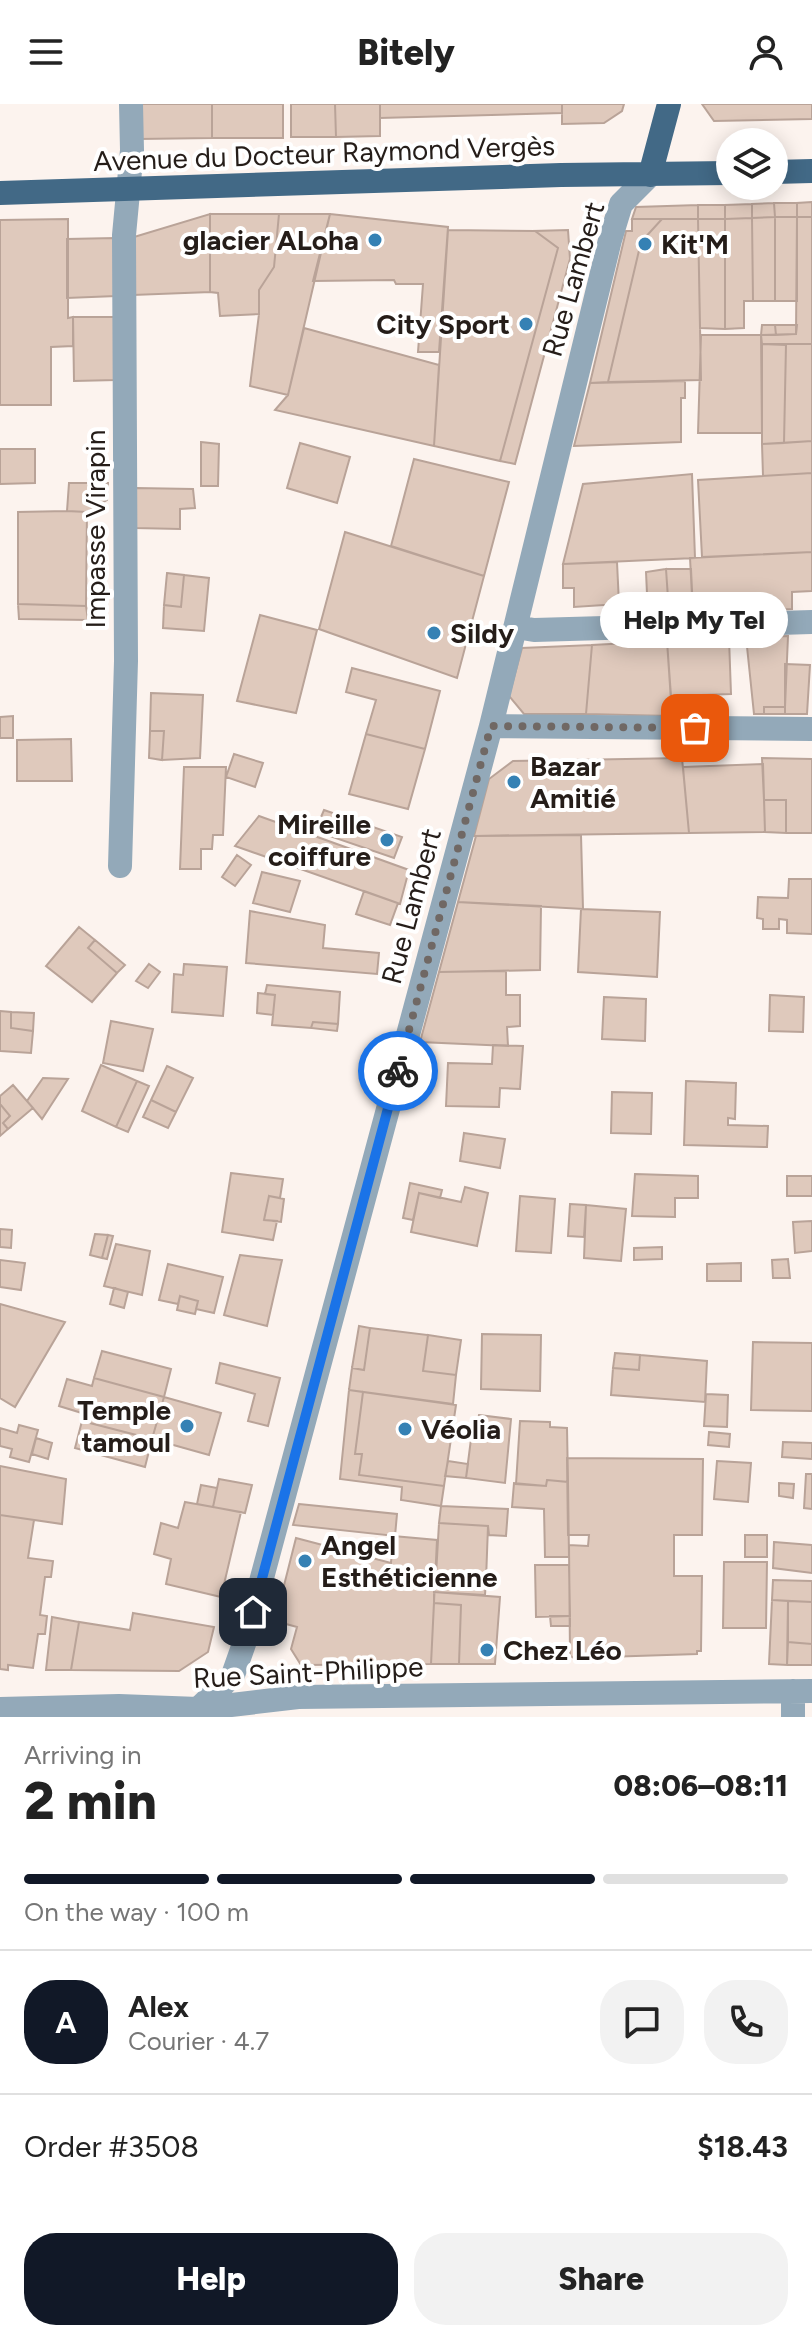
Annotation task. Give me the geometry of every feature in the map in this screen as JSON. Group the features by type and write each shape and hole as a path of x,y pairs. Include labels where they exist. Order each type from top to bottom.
{"main road":[{"path":"650,175 669,104"},
{"path":"788,172 812,171"},
{"name":"Avenue du Docteur Raymond Vergès","path":"0,193 561,175 716,173"}],"street":[{"name":"Impasse Virapin","path":"120,866 126,661 124,235 132,150 131,104"},
{"name":"Rue Lambert","path":"196,1713 233,1675 245,1641 491,726 610,240 621,204 650,175"},
{"path":"516,627 534,630 812,622"},
{"path":"491,726 812,729"},
{"path":"793,1717 802,1691"},
{"name":"Rue Saint-Philippe","path":"0,1709 119,1706 196,1713 298,1697 802,1691"}],"building":[{"path":"140,104 212,104 212,138 139,139"},
{"path":"212,104 283,104 283,138 212,138"},
{"path":"291,104 335,104 336,137 291,137"},
{"path":"335,104 380,104 380,136 336,137"},
{"path":"380,104 562,104 562,113 380,118"},
{"path":"562,104 624,104 622,111 604,123 562,124"},
{"path":"702,104 812,104 812,119 714,121"},
{"path":"812,202 812,217 797,217 797,203"},
{"path":"774,203 797,203 797,217 775,217"},
{"path":"774,203 775,217 752,218 752,204"},
{"path":"752,204 752,218 725,219 725,205"},
{"path":"698,205 725,205 725,219 698,219"},
{"path":"698,205 698,219 632,219 636,207"},
{"path":"210,214 210,292 133,295 134,237"},
{"path":"210,214 279,214 274,267 259,290 259,314 220,316 218,293 210,292"},
{"path":"279,214 330,214 288,395 250,386 259,290 274,267"},
{"path":"330,214 448,227 439,352 418,352 423,284 396,284 394,280 313,281"},
{"path":"775,217 797,217 797,301 775,301"},
{"path":"775,217 775,301 753,301 752,218"},
{"path":"797,217 812,217 812,344 762,344 761,335 796,334"},
{"path":"752,218 753,301 744,301 744,328 725,329 725,219"},
{"path":"68,219 68,318 73,317 73,346 51,347 51,405 0,405 0,220"},
{"path":"632,219 662,219 641,242 608,382 590,383 626,231 632,231"},
{"path":"662,219 698,219 701,380 608,382 641,242"},
{"path":"698,219 725,219 725,329 700,328"},
{"path":"448,230 535,231 558,248 500,461 434,446"},
{"path":"568,230 570,259 515,464 500,461 558,248 535,231"},
{"path":"115,238 116,296 67,298 67,239"},
{"path":"73,317 116,317 116,380 74,381"},
{"path":"762,325 775,325 776,335 761,335"},
{"path":"775,325 797,325 796,334 776,335"},
{"path":"304,328 439,365 434,446 275,410 288,395"},
{"path":"701,335 761,335 762,433 698,433"},
{"path":"762,344 786,345 784,443 762,444"},
{"path":"786,344 812,344 812,441 784,443"},
{"path":"685,381 685,398 681,398 681,442 574,446 590,383"},
{"path":"812,441 812,473 763,476 762,444"},
{"path":"201,442 219,444 218,486 201,486"},
{"path":"300,443 350,457 337,503 287,488"},
{"path":"0,449 35,449 35,483 0,484"},
{"path":"414,459 509,482 484,576 391,546"},
{"path":"812,473 812,552 702,557 698,480"},
{"path":"692,474 695,558 563,564 583,484"},
{"path":"69,483 108,483 107,500 87,512 67,511"},
{"path":"136,488 193,489 195,508 180,509 180,529 135,528"},
{"path":"18,512 87,512 86,606 18,604"},
{"path":"345,532 484,576 457,678 319,629"},
{"path":"812,552 812,591 792,592 792,609 693,614 690,558"},
{"path":"617,562 619,604 574,607 574,588 563,588 563,564"},
{"path":"666,569 691,569 693,612 669,613"},
{"path":"666,569 669,613 648,615 646,572"},
{"path":"167,573 184,575 181,607 164,605"},
{"path":"184,575 209,578 204,631 163,628 164,605 181,607"},
{"path":"18,604 86,606 88,620 19,619"},
{"path":"260,615 317,630 296,713 237,701"},
{"path":"788,636 785,707 764,707 764,714 754,714 746,637"},
{"path":"729,638 731,694 671,696 667,641"},
{"path":"667,641 672,716 586,714 592,645"},
{"path":"592,645 586,714 524,714 509,696 522,648"},
{"path":"785,664 810,665 807,714 785,714"},
{"path":"352,668 440,691 425,749 366,734 376,700 346,692"},
{"path":"151,693 203,695 200,758 162,760 164,731 150,731"},
{"path":"764,707 785,707 785,714 764,714"},
{"path":"13,716 13,738 0,738 0,717"},
{"path":"150,731 164,731 162,760 149,758"},
{"path":"366,734 425,749 408,809 349,794"},
{"path":"71,739 72,781 17,781 17,740"},
{"path":"234,754 263,763 255,787 226,777"},
{"path":"682,758 689,833 474,836 489,779 513,761"},
{"path":"762,758 812,759 812,833 786,833 786,800 764,800"},
{"path":"763,764 765,832 689,833 683,767"},
{"path":"184,767 226,767 223,835 213,835 212,849 201,849 201,869 180,869"},
{"path":"764,800 786,800 786,833 765,832"},
{"path":"324,810 402,837 394,858 315,831"},
{"path":"259,816 409,870 400,904 235,846"},
{"path":"581,835 583,909 458,902 476,836"},
{"path":"237,855 251,865 235,886 222,877"},
{"path":"262,872 300,881 290,912 253,903"},
{"path":"789,879 812,879 812,934 787,933 787,920 779,919 779,929 763,929 763,919 757,918 758,897 788,898"},
{"path":"364,891 398,903 390,925 356,914"},
{"path":"458,902 541,906 540,970 439,972"},
{"path":"581,909 660,912 657,977 578,972"},
{"path":"250,911 325,925 323,948 379,953 377,974 246,963"},
{"path":"79,927 95,940 88,948 117,973 92,1002 46,966"},
{"path":"95,940 125,965 117,973 88,948"},
{"path":"149,964 160,972 148,988 136,981"},
{"path":"184,964 227,967 223,1016 172,1012 174,974 183,975"},
{"path":"506,971 506,995 520,995 520,1026 507,1027 508,1046 420,1042 439,972"},
{"path":"267,985 340,992 338,1024 313,1022 311,1028 272,1025 275,995 265,994"},
{"path":"258,993 275,995 273,1015 257,1013"},
{"path":"770,995 804,997 803,1032 769,1031"},
{"path":"604,997 646,999 645,1041 602,1039"},
{"path":"0,1011 11,1012 11,1028 33,1031 31,1053 0,1051"},
{"path":"11,1012 34,1013 33,1031 11,1028"},
{"path":"111,1021 153,1029 143,1071 103,1063"},
{"path":"313,1022 338,1024 337,1031 311,1028"},
{"path":"493,1045 523,1046 520,1089 500,1088 499,1107 446,1106 448,1063 492,1064"},
{"path":"101,1065 137,1081 116,1127 82,1111"},
{"path":"167,1066 193,1078 176,1112 151,1100"},
{"path":"43,1078 68,1079 42,1119 27,1101"},
{"path":"137,1081 149,1086 128,1132 116,1127"},
{"path":"686,1081 736,1083 735,1119 728,1118 728,1125 768,1126 767,1147 684,1145"},
{"path":"13,1085 33,1108 8,1129 3,1123 10,1116 0,1104 0,1096"},
{"path":"612,1092 652,1093 651,1134 611,1133"},
{"path":"151,1100 176,1112 168,1128 143,1117"},
{"path":"0,1104 10,1116 3,1123 8,1129 0,1136"},
{"path":"464,1133 505,1139 500,1168 460,1161"},
{"path":"231,1173 283,1179 280,1198 269,1196 264,1220 277,1221 273,1240 222,1232"},
{"path":"635,1174 698,1176 698,1198 675,1198 675,1217 632,1216"},
{"path":"787,1176 812,1176 812,1196 787,1196"},
{"path":"410,1183 442,1190 440,1198 419,1193 413,1220 403,1218"},
{"path":"465,1187 488,1193 477,1246 411,1232 419,1193 461,1202"},
{"path":"269,1196 284,1199 281,1222 264,1220"},
{"path":"520,1196 555,1199 551,1253 516,1251"},
{"path":"570,1204 586,1205 584,1237 568,1236"},
{"path":"586,1205 626,1209 621,1261 584,1258"},
{"path":"812,1221 812,1251 795,1253 793,1222"},
{"path":"0,1229 12,1230 11,1248 0,1247"},
{"path":"95,1234 108,1235 102,1258 90,1255"},
{"path":"108,1235 113,1236 107,1259 102,1258"},
{"path":"116,1244 150,1251 142,1295 104,1286"},
{"path":"662,1247 662,1259 634,1260 634,1248"},
{"path":"240,1255 282,1260 267,1326 224,1315"},
{"path":"788,1259 790,1278 773,1278 772,1260"},
{"path":"0,1260 25,1263 21,1290 0,1287"},
{"path":"741,1263 741,1281 707,1281 707,1264"},
{"path":"168,1264 223,1277 214,1313 196,1309 198,1301 180,1296 178,1304 159,1300"},
{"path":"114,1288 128,1292 124,1308 110,1304"},
{"path":"180,1296 198,1301 195,1314 177,1310"},
{"path":"0,1304 65,1322 15,1407 0,1398"},
{"path":"359,1326 370,1328 364,1370 352,1368"},
{"path":"370,1328 428,1335 423,1371 456,1375 453,1404 349,1390 352,1368 364,1370"},
{"path":"482,1334 541,1335 540,1391 481,1389"},
{"path":"428,1335 461,1340 456,1375 423,1371"},
{"path":"753,1342 812,1343 812,1411 751,1410"},
{"path":"102,1351 171,1369 164,1397 94,1378"},
{"path":"615,1353 640,1355 639,1370 613,1368"},
{"path":"640,1355 707,1361 705,1402 611,1395 613,1368 639,1370"},
{"path":"220,1363 280,1378 268,1426 248,1421 255,1394 216,1383"},
{"path":"94,1378 164,1397 152,1439 82,1421 85,1414 59,1406 67,1379 92,1386"},
{"path":"349,1390 363,1392 355,1454 362,1454 359,1475 444,1486 441,1506 401,1500 402,1487 340,1479"},
{"name":"Véolia","path":"363,1392 456,1405 444,1486 359,1475 362,1454 355,1454"},
{"path":"706,1394 728,1395 727,1427 704,1426"},
{"name":"Temple tamoul","path":"164,1397 221,1413 209,1455 152,1439"},
{"path":"479,1415 511,1419 505,1483 466,1478 471,1439 486,1441 487,1426 477,1424"},
{"path":"82,1421 152,1439 145,1467 75,1448"},
{"path":"520,1421 550,1422 550,1427 567,1428 568,1482 547,1480 546,1486 516,1484"},
{"path":"19,1425 38,1430 29,1462 10,1457 12,1449 0,1446 0,1428 17,1433"},
{"path":"709,1432 730,1434 729,1447 708,1445"},
{"path":"36,1438 52,1443 48,1459 32,1454"},
{"path":"783,1442 812,1443 812,1459 782,1457"},
{"path":"567,1458 703,1459 702,1535 674,1535 674,1576 702,1576 701,1651 697,1654 570,1656 569,1545 588,1546 589,1535 568,1535"},
{"path":"448,1461 468,1464 466,1478 445,1476"},
{"path":"717,1461 751,1463 748,1502 714,1499"},
{"path":"0,1466 66,1479 62,1524 0,1515"},
{"path":"806,1474 812,1474 812,1509 804,1508"},
{"path":"219,1479 252,1485 245,1513 213,1507"},
{"path":"547,1480 568,1482 569,1557 545,1557 544,1509 512,1507 514,1483 546,1486"},
{"path":"779,1483 794,1484 793,1498 779,1496"},
{"path":"201,1485 217,1488 213,1507 197,1504"},
{"path":"185,1502 241,1512 221,1597 166,1584 171,1559 154,1554 161,1523 178,1528"},
{"path":"299,1504 397,1514 395,1536 293,1525"},
{"path":"441,1506 508,1509 506,1536 489,1535 488,1526 439,1523"},
{"path":"0,1515 34,1520 28,1558 53,1561 51,1577 45,1577 40,1615 47,1616 45,1634 38,1634 33,1668 8,1665 8,1670 0,1669"},
{"path":"439,1523 488,1526 486,1580 436,1575"},
{"path":"745,1535 767,1535 767,1557 745,1557"},
{"path":"393,1536 437,1540 431,1664 301,1665 291,1649 297,1627 275,1621 296,1538 391,1563"},
{"path":"774,1542 812,1545 812,1573 773,1568"},
{"path":"724,1562 767,1562 766,1628 723,1628"},
{"path":"535,1565 569,1565 570,1616 536,1617"},
{"path":"436,1575 486,1580 485,1595 434,1592"},
{"path":"773,1580 812,1581 812,1602 772,1600"},
{"path":"434,1592 500,1597 495,1664 459,1664 461,1605 434,1603"},
{"path":"772,1600 788,1601 787,1665 769,1664"},
{"path":"788,1601 812,1602 812,1644 788,1642"},
{"path":"434,1603 461,1605 459,1664 431,1664"},
{"path":"133,1613 214,1627 208,1652 179,1671 71,1670 79,1622 130,1630"},
{"path":"550,1616 570,1616 570,1626 551,1626"},
{"path":"52,1617 79,1622 71,1670 46,1670"},
{"path":"788,1642 812,1644 812,1665 787,1665"}],"way so far":[{"path":"398,1071 491,726 695,728"}],"place":[{"name":"glacier ALoha","path":"375,240"},
{"name":"Kit'M","path":"645,244"},
{"name":"City Sport","path":"526,324"},
{"name":"Sildy","path":"434,633"},
{"name":"Help My Tel","path":"695,728"},
{"name":"Bazar Amitié","path":"514,782"},
{"name":"Mireille coiffure","path":"387,840"},
{"name":"Temple tamoul","path":"187,1426"},
{"name":"Véolia","path":"405,1429"},
{"name":"Angel Esthéticienne","path":"305,1561"},
{"name":"Chez Léo","path":"487,1650"}],"route":[{"path":"253,1612 398,1071"}]}
